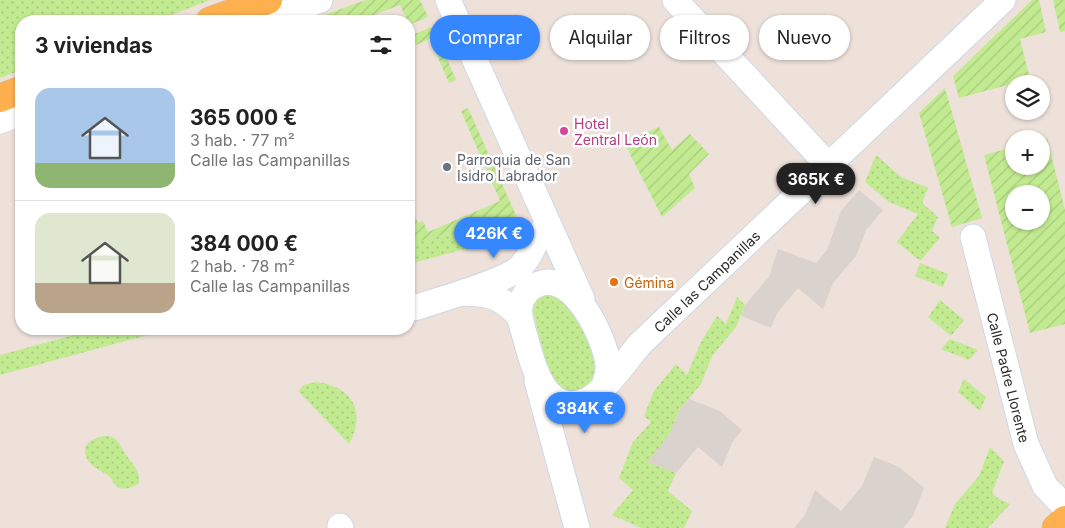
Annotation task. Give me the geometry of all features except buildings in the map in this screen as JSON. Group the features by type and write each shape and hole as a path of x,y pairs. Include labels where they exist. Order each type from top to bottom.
{"main road":[{"path":"227,15 268,0"},
{"path":"0,98 15,92"},
{"path":"1056,528 1065,520"}],"street":[{"path":"280,15 320,0"},
{"path":"448,0 588,313 608,364 608,375 595,393 564,403 546,391 533,367"},
{"path":"674,0 829,166"},
{"name":"Calle las Campanillas","path":"556,449 569,422 640,344 1003,0"},
{"path":"0,121 15,115"},
{"path":"540,207 540,233 530,289 524,297 520,317 577,528"},
{"path":"415,308 504,277 518,269 531,254 540,233"},
{"name":"Calle Padre Llorente","path":"973,237 1026,444 1045,486 1065,507"},
{"path":"530,289 549,282 559,283 568,288 588,313"},
{"path":"458,293 485,294 500,298 520,317"}],"green space":[{"path":"0,0 210,0 171,15 15,15 15,72 0,78"},
{"path":"366,0 420,0 428,17 415,22 415,15 404,15 400,5 374,15 324,15"},
{"path":"1032,0 1039,0 1046,32 1020,39 1029,75 1005,75 1005,86 959,98 953,76"},
{"path":"1053,0 1065,0 1065,31 1060,32"},
{"path":"430,28 430,39 416,45 415,34"},
{"path":"439,60 447,60 456,80 449,83"},
{"path":"945,88 982,218 952,227 919,113"},
{"path":"468,108 516,215 415,242 415,216 418,223 423,221 428,232 500,201 461,111"},
{"path":"659,127 672,150 690,134 709,154 689,174 695,188 662,217 624,142"},
{"path":"1005,149 1005,175 1050,175 1050,150 1065,210 1065,324 1030,333 984,155"},
{"path":"876,155 901,177 928,188 922,203 938,217 932,231 940,238 920,261 897,242 918,214 889,202 865,182"},
{"path":"516,215 506,238 415,262 415,242"},
{"path":"920,263 948,274 943,287 915,276"},
{"path":"544,292 569,299 590,346 595,373 592,383 585,390 566,393 549,375 533,311 535,302"},
{"path":"737,297 745,305 736,327 712,356 701,384 680,409 669,435 648,461 676,473 668,491 692,511 684,528 641,528 612,515 633,490 619,478 633,442 651,422 644,416 654,391 676,364 687,375 701,342 717,316 726,324"},
{"path":"940,300 964,320 951,336 928,317"},
{"path":"74,335 148,335 0,375 0,355"},
{"path":"950,339 978,350 969,360 941,349"},
{"path":"964,379 986,397 980,411 958,392"},
{"path":"316,382 328,384 339,389 353,402 357,421 349,444 298,391 304,385"},
{"path":"103,436 112,437 118,441 137,471 139,483 128,488 119,488 110,477 92,465 86,457 85,446 92,440"},
{"path":"990,447 1004,461 992,493 1010,504 988,528 945,528 955,504 979,476"}],"shaded area":[{"path":"859,190 883,210 866,230 856,256 833,283 823,309 798,288 777,313 771,328 741,316 745,305 769,277 778,249 816,263 827,250 841,211"},
{"path":"689,399 720,411 742,430 732,443 722,467 698,447 676,473 647,462 669,435 680,409"},
{"path":"874,457 899,467 924,488 913,516 903,528 794,528 805,515 815,490 841,511 862,486"}],"place":[{"name":"Hotel Zentral León","path":"564,131"},
{"name":"Parroquia de San Isidro Labrador","path":"447,167"},
{"name":"Gémina","path":"614,282"}]}
